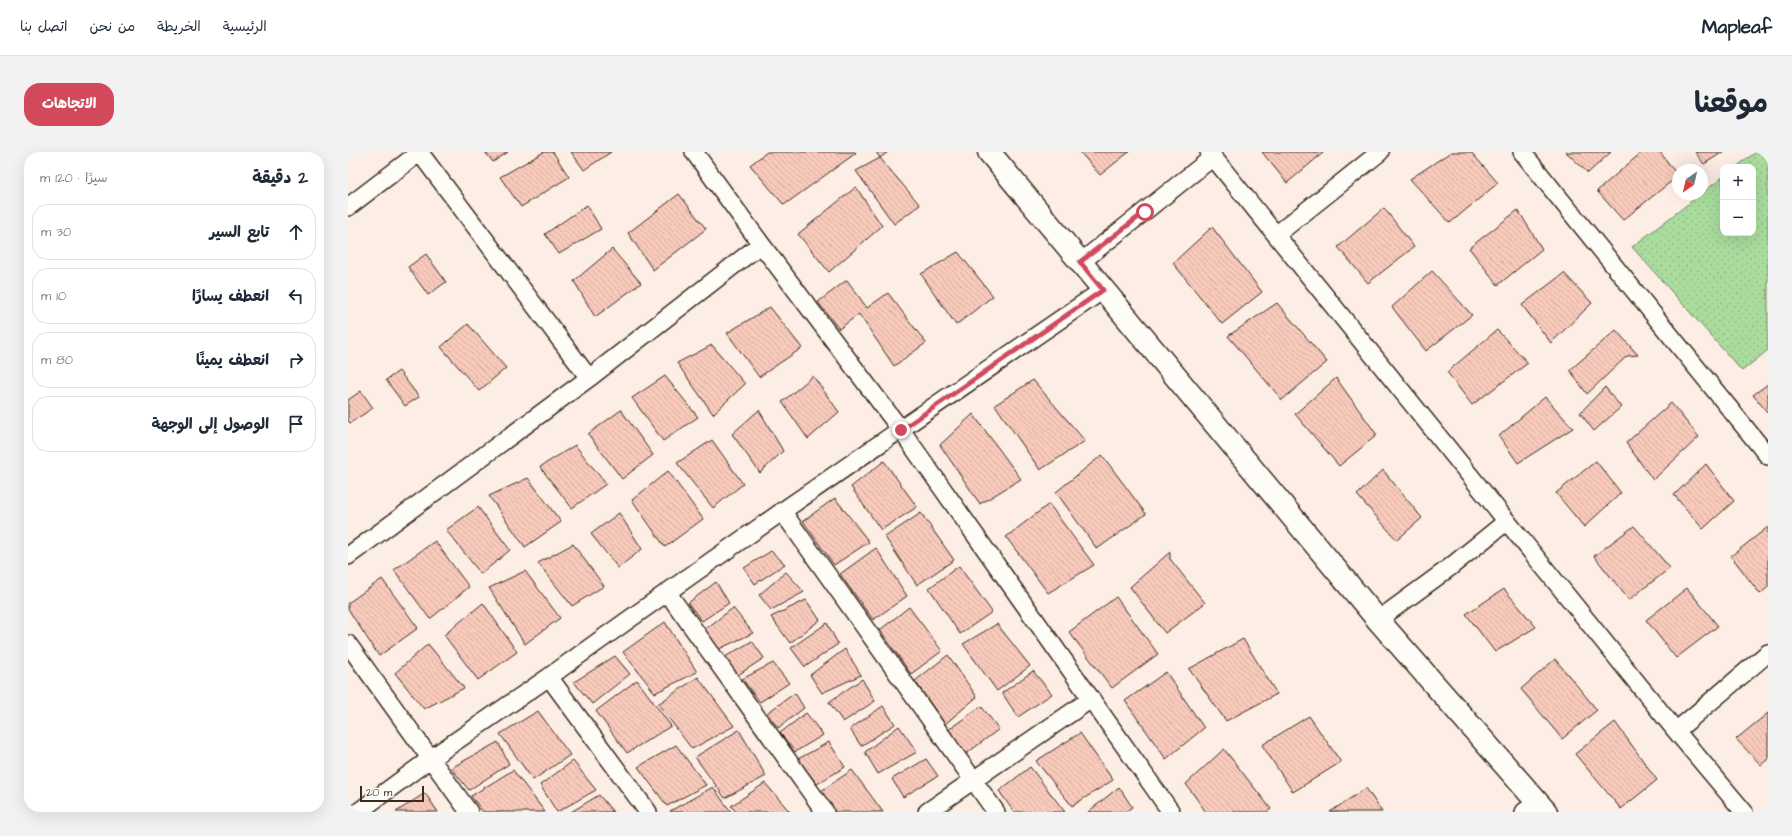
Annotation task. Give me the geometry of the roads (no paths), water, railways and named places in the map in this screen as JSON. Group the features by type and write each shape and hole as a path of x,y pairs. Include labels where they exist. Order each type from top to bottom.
{"street":[{"path":"348,206 420,152 589,378"},
{"path":"694,152 761,244 901,430 1171,812"},
{"path":"989,152 1536,809"},
{"path":"1276,235 1380,152"},
{"path":"1522,152 1768,456"},
{"path":"1080,262 1211,155 1676,731 1744,812"},
{"path":"348,556 589,378 761,244"},
{"path":"358,812 430,759 549,677 782,511 1103,290"},
{"path":"782,511 996,812"},
{"path":"1378,620 1448,568 1507,521"},
{"path":"667,592 825,812"},
{"path":"348,644 469,812"},
{"path":"1676,731 1768,654"},
{"path":"549,677 648,812"},
{"path":"927,812 1092,699"}]}
